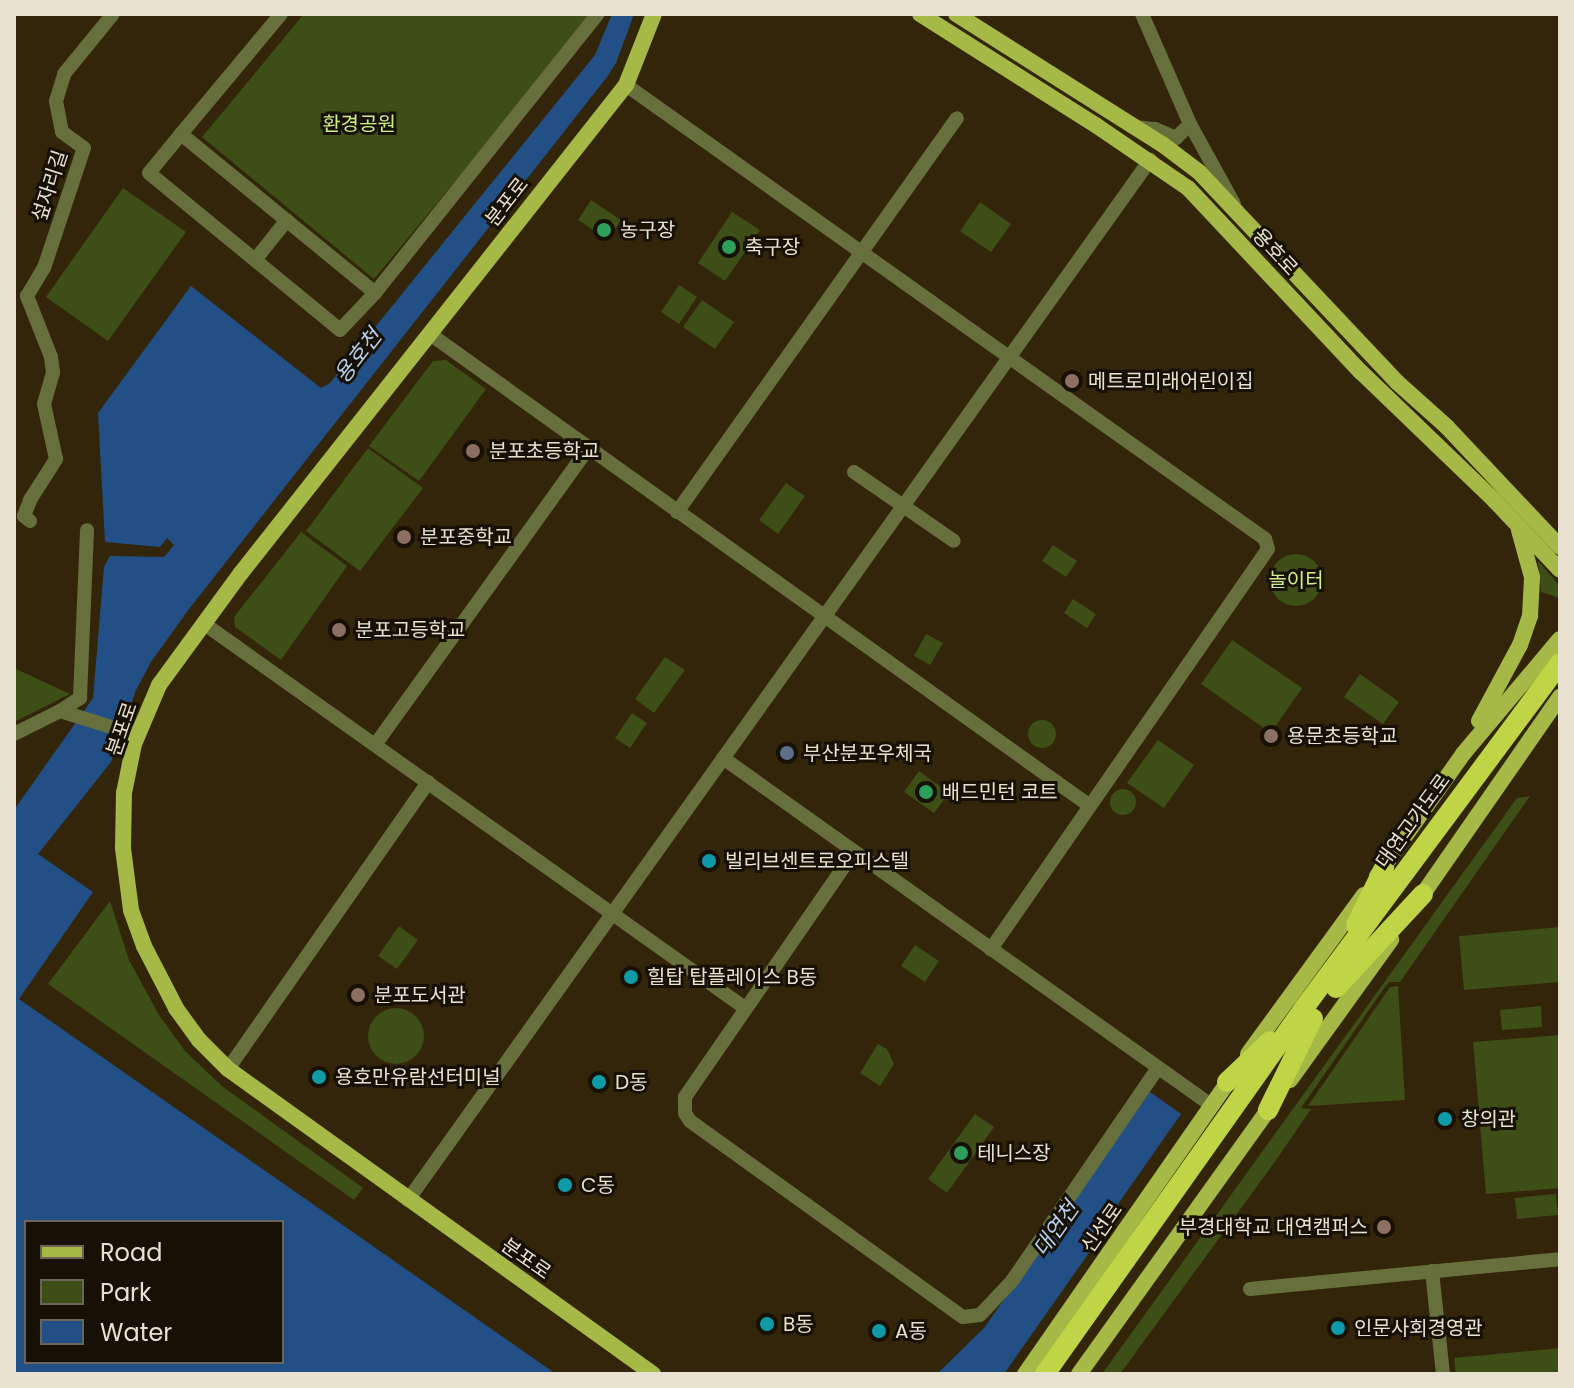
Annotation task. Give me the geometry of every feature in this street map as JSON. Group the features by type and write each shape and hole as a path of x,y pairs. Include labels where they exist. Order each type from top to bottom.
{"highway":[{"name":"대연고가도로","path":"1405,881 1560,663"},
{"name":"대연고가도로","path":"1405,881 1560,679"},
{"path":"1342,969 1405,881"},
{"path":"1045,1374 1068,1366 1309,1013 1405,881"},
{"path":"1227,1082 1309,1013"},
{"path":"1268,1110 1309,1013"}],"main road":[{"name":"분포로","path":"653,1374 228,1069 199,1040 176,1008 131,910 123,848 124,793 131,733 159,685 203,623 626,85 654,14"},
{"name":"용호로","path":"920,14 1150,160 1188,188 1361,372 1560,570"},
{"name":"용호로","path":"956,14 1184,160 1398,383 1447,427 1560,547"},
{"path":"1313,322 1311,314 1317,309 1347,329"},
{"path":"1361,372 1397,396 1402,392 1398,383"},
{"path":"1534,518 1560,537"},
{"path":"1068,1366 1268,1110 1405,881 1463,754 1520,645 1530,616 1532,577 1517,525"},
{"path":"1463,754 1560,639"},
{"path":"1405,881 1560,697"},
{"name":"신선로","path":"1025,1374 1227,1082 1405,881"}],"street":[{"name":"섶자리길","path":"30,521 24,516 30,500 56,459 44,404 53,372 51,357 27,296 44,268 84,148 62,132 56,101 64,74 113,14"},
{"path":"281,14 149,173 340,330 375,293 598,14"},
{"path":"1142,14 1189,127 1237,212"},
{"path":"626,85 1265,539 1268,549 991,949"},
{"path":"677,512 957,118"},
{"path":"1135,127 1155,129 1176,138 1189,127"},
{"path":"1188,188 1184,160 1189,127"},
{"path":"181,134 375,293"},
{"path":"1184,160 1191,150 1209,158"},
{"path":"408,1200 1150,160"},
{"path":"255,260 287,220"},
{"path":"430,334 1090,806"},
{"path":"375,745 588,449"},
{"path":"854,472 954,541"},
{"path":"14,734 66,713 80,698 87,530"},
{"path":"203,623 745,1008"},
{"path":"66,713 131,733"},
{"path":"723,758 1211,1105"},
{"path":"228,1069 428,782"},
{"path":"854,852 685,1097 685,1113 690,1121 963,1317 980,1315 1006,1288 1158,1068"},
{"path":"1250,1289 1560,1259"},
{"path":"1432,1271 1443,1374"}],"green space":[{"name":"환경공원","path":"304,14 594,14 374,279 202,137"},
{"path":"123,188 186,232 108,341 46,297"},
{"name":"농구장","path":"591,200 621,220 608,240 578,220"},
{"path":"980,202 1011,224 991,252 960,231"},
{"name":"축구장","path":"732,212 760,230 725,281 698,263"},
{"name":"농구장","path":"679,285 697,297 679,324 661,312"},
{"path":"702,300 734,322 715,349 683,327"},
{"path":"446,360 486,389 419,481 369,446 433,361"},
{"path":"368,448 423,488 360,571 306,531"},
{"path":"786,483 805,496 778,534 759,520"},
{"path":"301,532 347,566 281,660 235,627 234,617"},
{"path":"1053,545 1077,561 1066,577 1042,561"},
{"name":"놀이터","path":"1296,554 1314,562 1322,580 1314,598 1296,606 1278,598 1270,580 1278,562"},
{"path":"1538,561 1560,586 1560,598 1541,592"},
{"path":"1073,599 1096,614 1087,628 1064,613"},
{"path":"926,634 943,643 930,665 914,656"},
{"path":"1232,640 1302,688 1271,733 1201,684"},
{"path":"665,657 685,670 654,713 635,699"},
{"path":"14,668 70,694 14,722"},
{"path":"1360,674 1399,702 1383,724 1344,697"},
{"path":"632,713 647,723 630,748 615,738"},
{"path":"1042,720 1052,724 1056,734 1052,744 1042,748 1032,744 1028,734 1032,724"},
{"path":"1158,740 1194,765 1164,808 1127,783"},
{"name":"배드민턴 코트","path":"919,771 949,793 934,813 904,792"},
{"path":"1123,789 1132,793 1136,802 1132,811 1123,815 1114,811 1110,802 1114,793"},
{"path":"1530,796 1400,982 1389,982 1378,997 1301,1108 1311,1109 1120,1374 1102,1374 1517,798"},
{"path":"110,901 129,960 159,1015 185,1051 223,1087 363,1188 354,1200 48,984"},
{"path":"399,926 418,940 397,969 378,956"},
{"path":"1560,927 1560,982 1464,990 1459,936"},
{"path":"915,945 939,961 925,982 901,966"},
{"path":"1398,986 1405,1100 1308,1106 1390,987"},
{"path":"1541,1006 1542,1027 1502,1030 1500,1010"},
{"path":"396,1008 416,1016 424,1036 416,1056 396,1064 376,1056 368,1036 376,1016"},
{"path":"1560,1035 1560,1188 1486,1194 1473,1042"},
{"path":"878,1044 887,1049 894,1064 880,1086 860,1073"},
{"name":"테니스장","path":"975,1114 994,1127 947,1193 928,1179"},
{"path":"1556,1194 1558,1215 1517,1219 1515,1198"},
{"path":"1560,1348 1560,1374 1456,1374 1454,1358"}],"water":[{"name":"용호천","path":"612,14 634,14 616,63 607,77 189,609 151,662 136,690 111,762 38,854 93,892 19,999 556,1374 14,1374 14,810 93,698 104,567 110,556 164,557 174,545 167,538 160,547 105,542 98,413 191,286 321,388 330,383 595,55"},
{"name":"대연천","path":"1150,1092 1181,1114 1118,1204 1121,1207 1004,1374 937,1374 984,1328"}],"place":[{"name":"농구장","path":"604,230"},
{"name":"축구장","path":"729,247"},
{"name":"메트로미래어린이집","path":"1072,381"},
{"name":"분포초등학교","path":"473,451"},
{"name":"분포중학교","path":"404,537"},
{"name":"분포고등학교","path":"339,630"},
{"name":"용문초등학교","path":"1271,736"},
{"name":"부산분포우체국","path":"787,753"},
{"name":"배드민턴 코트","path":"926,792"},
{"name":"빌리브센트로오피스텔","path":"709,861"},
{"name":"힐탑 탑플레이스 B동","path":"631,977"},
{"name":"분포도서관","path":"358,995"},
{"name":"용호만유람선터미널","path":"319,1077"},
{"name":"D동","path":"599,1082"},
{"name":"창의관","path":"1445,1119"},
{"name":"테니스장","path":"961,1153"},
{"name":"C동","path":"565,1185"},
{"name":"부경대학교 대연캠퍼스","path":"1384,1227"},
{"name":"B동","path":"767,1324"},
{"name":"인문사회경영관","path":"1338,1328"},
{"name":"A동","path":"879,1331"}]}
